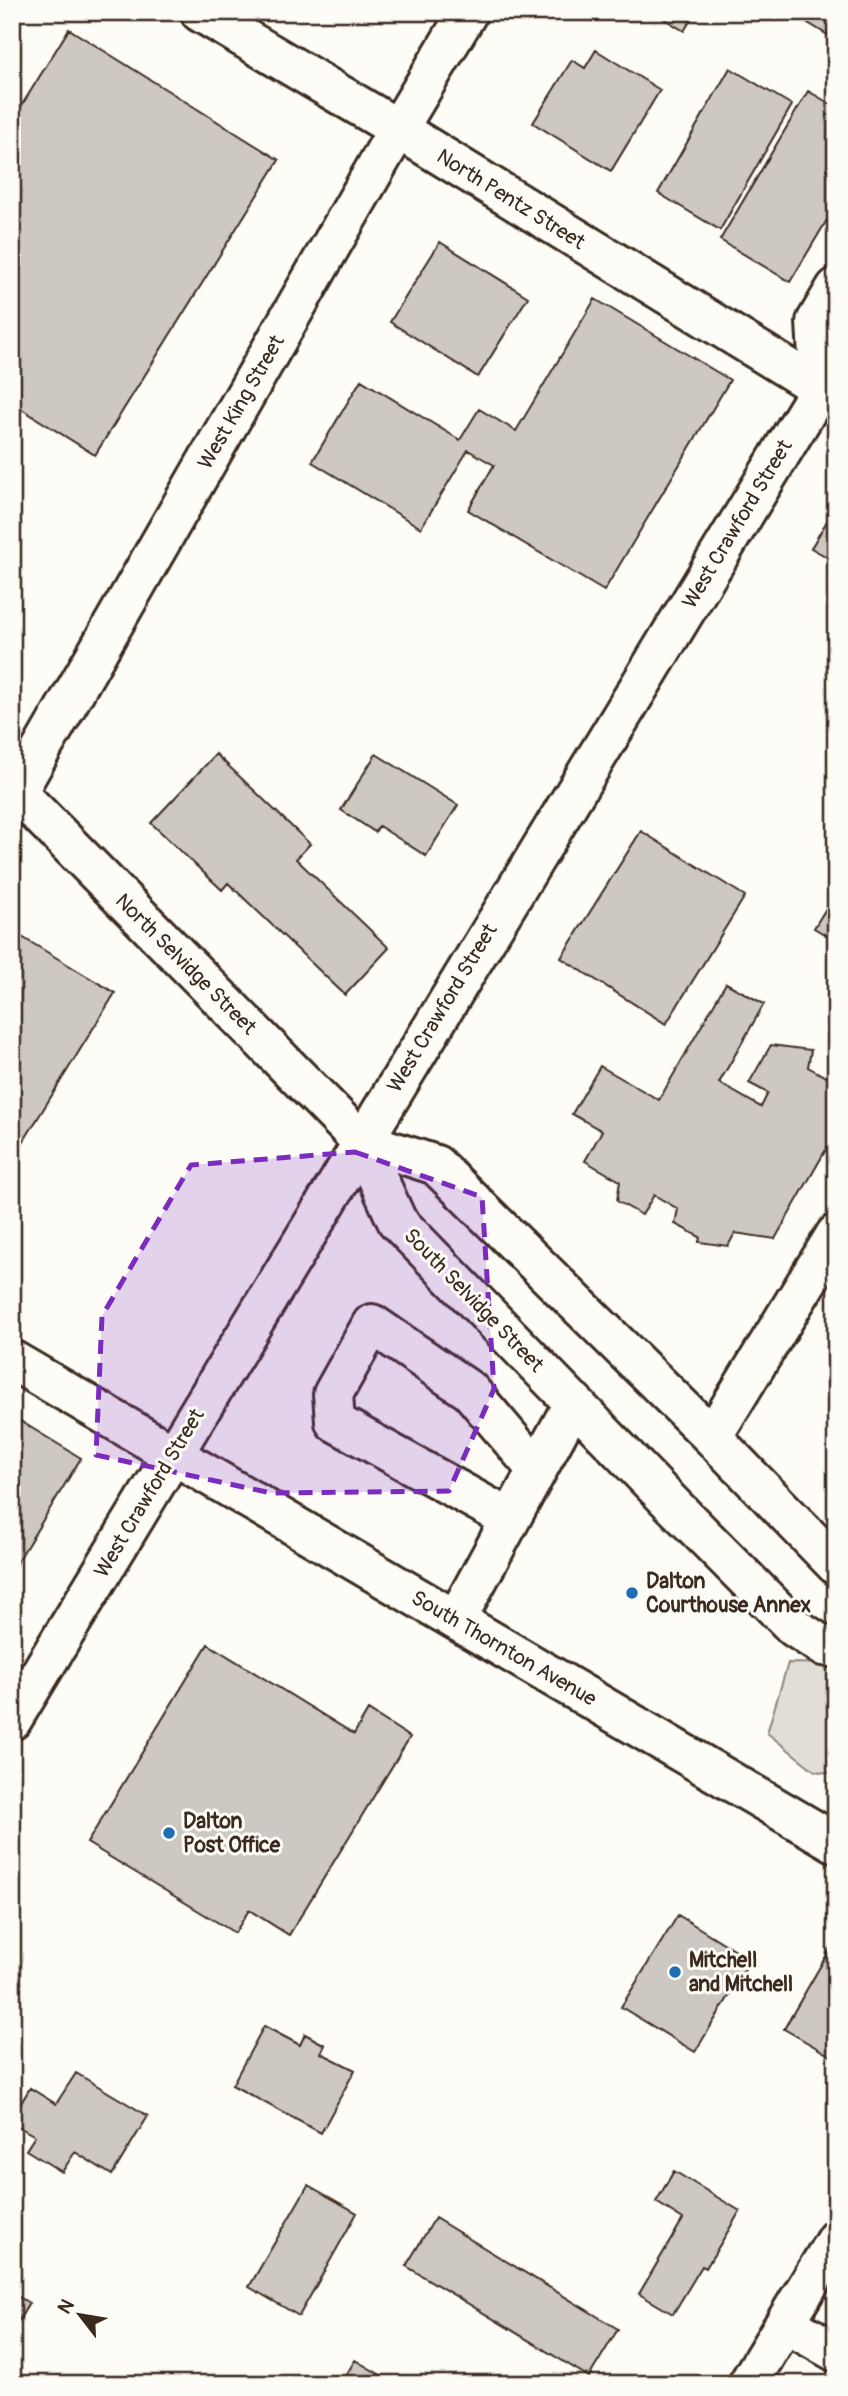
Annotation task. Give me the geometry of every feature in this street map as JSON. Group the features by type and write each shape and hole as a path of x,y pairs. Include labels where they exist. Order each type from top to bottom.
{"street":[{"name":"North Pentz Street","path":"200,12 830,389"},
{"name":"West King Street","path":"14,789 468,12"},
{"path":"830,389 816,321 836,288"},
{"name":"West Crawford Street","path":"12,1720 361,1142 830,389"},
{"name":"North Selvidge Street","path":"14,789 361,1142"},
{"path":"361,1142 436,1165 712,1437 836,1565"},
{"name":"South Selvidge Street","path":"361,1142 397,1221 794,1627 823,1646 836,1648"},
{"path":"712,1437 836,1234"},
{"path":"510,1519 335,1422 333,1394 372,1324 470,1391 537,1470"},
{"name":"South Thornton Avenue","path":"12,1360 836,1843"},
{"path":"456,1620 574,1402"},
{"path":"747,2384 835,2241"},
{"path":"785,2323 836,2352"}],"highlighted area":[{"path":"355,1152 482,1197 494,1389 449,1491 271,1493 96,1455 102,1316 191,1165"}],"shaded area":[{"path":"788,1663 836,1664 836,1774 815,1771 767,1733"}],"building":[{"path":"653,12 696,12 684,31"},
{"path":"790,12 836,12 836,40"},
{"path":"69,29 279,160 95,455 12,403 12,121"},
{"path":"596,50 660,90 611,171 533,123 572,60 585,68"},
{"path":"730,68 792,105 720,230 658,193"},
{"path":"808,91 836,107 836,205 790,282 720,240"},
{"path":"440,242 528,297 478,377 390,322"},
{"path":"595,299 730,380 604,591 468,510 494,465 468,450 421,528 312,462 361,380 460,440 479,409 516,431"},
{"path":"836,506 836,562 811,548"},
{"path":"216,754 310,844 296,859 389,948 345,995 228,883 222,890 151,823"},
{"path":"376,754 458,805 426,856 379,826 375,832 341,810"},
{"path":"641,831 745,896 666,1024 561,958"},
{"path":"836,892 836,941 814,928"},
{"path":"12,931 115,993 12,1160"},
{"path":"726,983 764,1004 719,1083 761,1107 768,1093 749,1083 771,1045 811,1050 808,1067 826,1077 836,1059 836,1132 775,1239 735,1233 728,1246 699,1242 700,1237 675,1224 678,1209 654,1195 642,1215 617,1201 620,1181 585,1161 602,1131 572,1114 600,1066 659,1100"},
{"path":"12,1416 81,1458 13,1569 12,1568"},
{"path":"208,1644 354,1734 368,1710 410,1737 289,1935 249,1910 235,1933 87,1843"},
{"path":"678,1915 751,1960 695,2052 621,2007"},
{"path":"836,1939 836,2059 784,2029"},
{"path":"264,2026 300,2045 305,2034 325,2045 321,2053 355,2070 321,2133 232,2085"},
{"path":"76,2073 148,2116 112,2175 75,2152 62,2172 26,2150 35,2136 12,2123 12,2118 30,2088 56,2104"},
{"path":"674,2171 740,2211 706,2268 702,2266 673,2314 639,2294 683,2219 656,2202"},
{"path":"308,2185 357,2213 299,2316 249,2287"},
{"path":"435,2218 618,2329 589,2377 406,2266"},
{"path":"12,2293 29,2303 12,2332"},
{"path":"355,2360 396,2384 341,2384"}],"place":[{"name":"Dalton Courthouse Annex","path":"632,1593"},
{"name":"Dalton Post Office","path":"169,1833"},
{"name":"Mitchell and Mitchell","path":"675,1972"}]}
